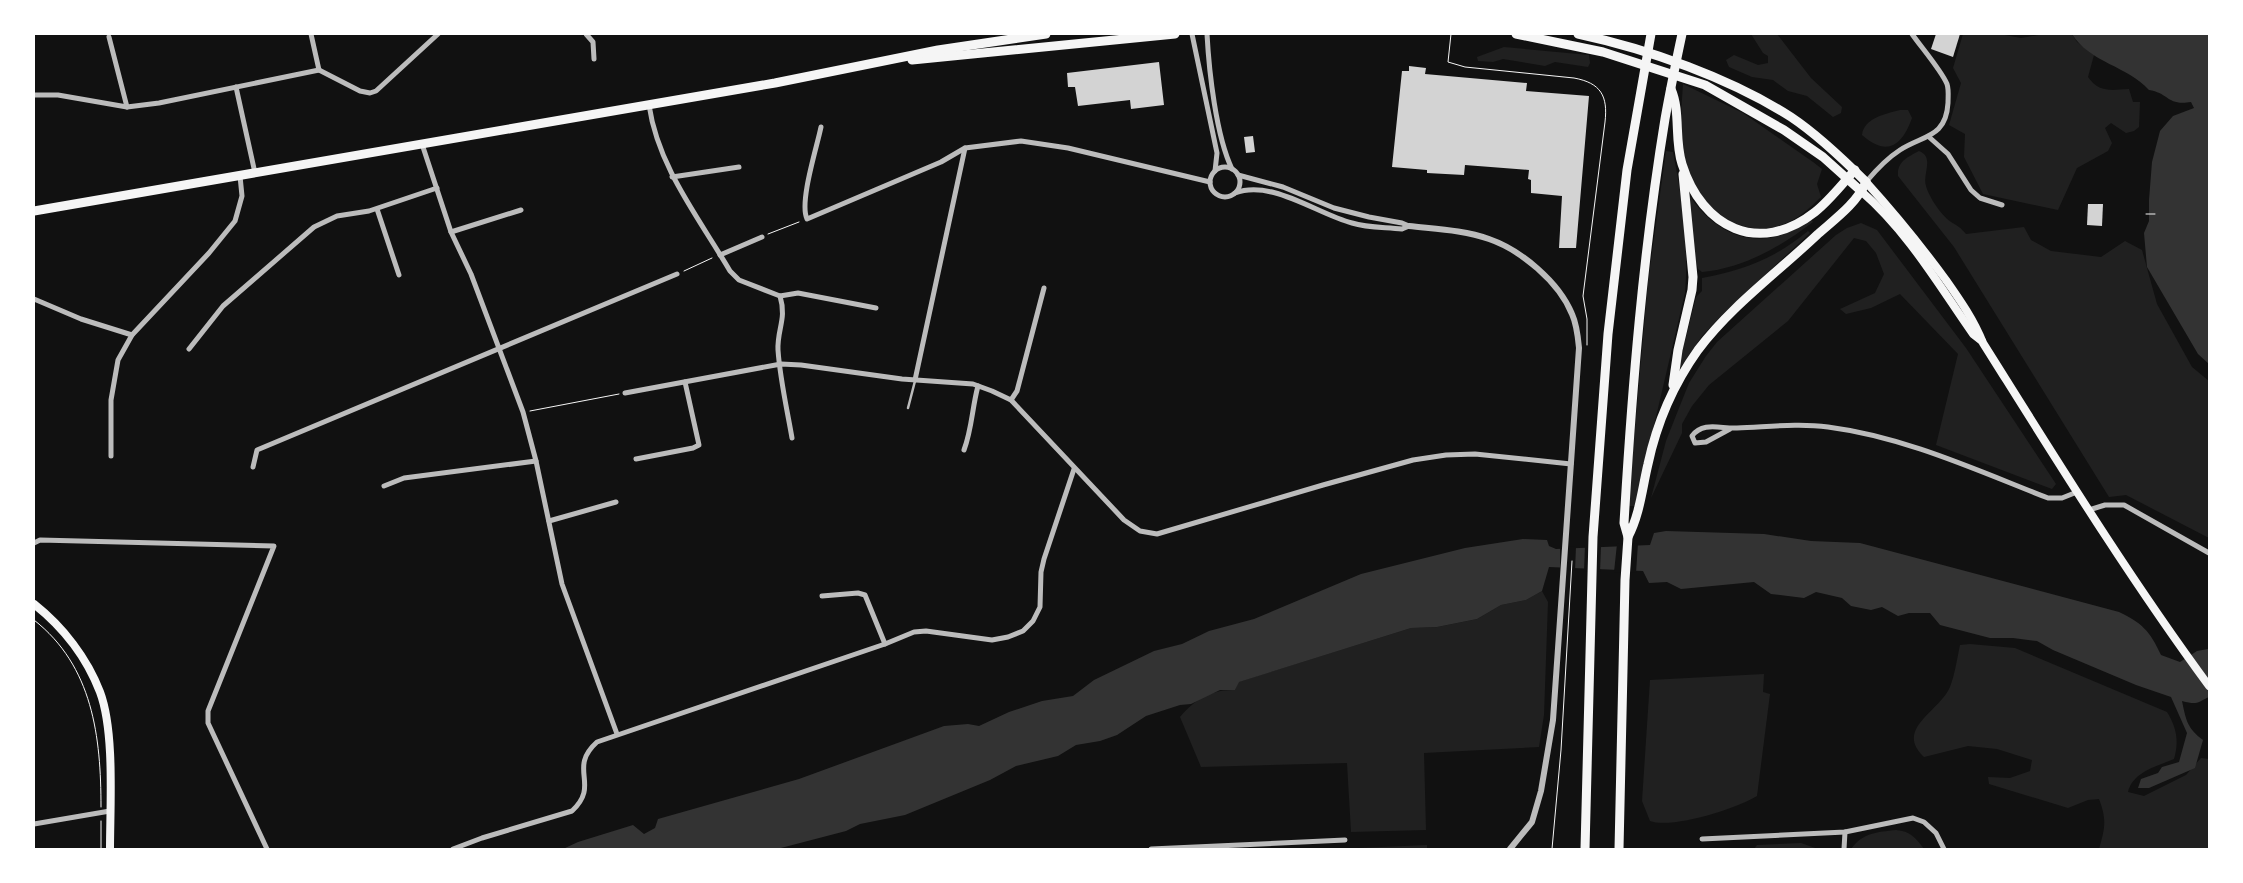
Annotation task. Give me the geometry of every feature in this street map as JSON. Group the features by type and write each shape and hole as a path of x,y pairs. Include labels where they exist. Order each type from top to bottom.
{"main road":[{"path":"34,212 648,105 879,63 938,50 1046,34"},
{"path":"879,63 1175,34"},
{"path":"1516,34 1603,52 1705,85 1784,130 1823,157 1890,219 1916,251 1973,334 1983,343"},
{"path":"1578,34 1607,41 1708,75 1758,98 1791,118 1866,182 1928,255 1977,327 1983,343 2158,618 2209,686"},
{"path":"1618,849 1625,580 1628,537 1624,523 1634,366 1665,118 1682,34"},
{"path":"1585,849 1593,536 1608,334 1618,236 1637,103 1650,35"},
{"path":"1628,537 1636,521 1654,441 1672,391 1678,350 1692,290 1693,277 1682,165 1676,136 1676,101 1671,89"},
{"path":"1682,165 1692,190 1710,213 1733,229 1757,234 1771,233 1796,224 1817,211 1854,170"},
{"path":"1672,391 1694,356 1716,329 1862,192 1866,182"},
{"path":"34,604 67,635 84,661 100,693 107,723 110,849"}],"street":[{"path":"312,34 319,70"},
{"path":"34,95 58,95 127,108 319,70 360,91 370,93 376,91 438,34"},
{"path":"586,34 593,42 594,58"},
{"path":"1192,34 1217,153 1215,171 1210,182 1212,189 1220,196 1228,197 1244,190 1264,190 1354,224 1402,229 1409,226"},
{"path":"1207,34 1224,151 1232,169 1238,175 1283,187 1334,208 1409,226 1470,234 1496,242 1527,261 1544,277 1566,302 1573,315 1579,348 1554,720 1541,791 1532,822 1510,849"},
{"path":"1866,182 1889,158 1902,149 1939,130 1944,122 1947,110 1948,89 1943,76 1912,34"},
{"path":"108,37 127,108"},
{"path":"236,87 255,174"},
{"path":"648,105 652,125 672,177 730,272 739,280 780,296 798,293 876,308"},
{"path":"821,127 806,196 804,213 807,219 941,162 965,148 1021,141 1038,143 1210,182"},
{"path":"1929,136 1948,154 1971,190 1980,198 2002,205"},
{"path":"422,144 451,232 471,274 523,412 536,461 562,584 617,734"},
{"path":"915,380 965,148"},
{"path":"672,177 739,167"},
{"path":"1215,171 1223,167 1232,169"},
{"path":"1235,193 1240,185 1238,175"},
{"path":"111,456 110,400 118,360 132,335 209,253 235,221 242,196 240,176"},
{"path":"189,349 223,306 314,227 337,216 378,208 437,188"},
{"path":"378,208 399,275"},
{"path":"451,232 522,210"},
{"path":"720,254 762,237"},
{"path":"253,467 257,450 677,274"},
{"path":"1011,400 1017,391 1044,288"},
{"path":"780,296 784,314 778,349 792,438"},
{"path":"34,299 81,319 132,335"},
{"path":"625,393 781,364 801,364 847,372 978,386 1011,400 1124,520 1140,531 1157,534 1413,460 1446,455 1475,454 1571,464"},
{"path":"636,459 694,448 699,445 685,382"},
{"path":"964,450 971,429 973,404 978,386"},
{"path":"1730,429 1706,442 1695,443 1692,436 1695,431 1707,426 1730,429 1801,425 1861,432 1944,457 2048,498 2062,498 2077,492"},
{"path":"384,486 404,478 536,461"},
{"path":"453,849 482,838 572,811 583,801 586,792 583,760 587,750 597,742 617,734 884,644 914,632 926,631 992,640 1008,637 1022,631 1033,621 1040,608 1041,572 1044,559 1074,469"},
{"path":"549,521 616,502"},
{"path":"2089,510 2105,505 2124,505 2209,554"},
{"path":"34,543 40,540 274,546 208,711 208,723 266,849"},
{"path":"822,596 858,593 865,595 884,644"},
{"path":"34,824 110,811"},
{"path":"1702,839 1845,832 1913,818 1924,822 1936,833 1944,849"},
{"path":"1844,849 1845,832"},
{"path":"1151,849 1211,848 1345,840"}],"lane":[{"path":"908,408 915,380"}],"path":[{"path":"1451,34 1448,62 1465,67 1574,78 1590,82 1602,93 1606,111 1605,122 1583,296 1587,348"},
{"path":"2146,214 2155,214"},
{"path":"762,237 807,219"},
{"path":"677,274 720,254"},
{"path":"523,412 625,393"},
{"path":"1552,849 1561,750 1572,575"},
{"path":"34,620 51,633 58,642 72,664 87,694 97,736 100,772 101,849"}],"shaded area":[{"path":"1751,34 1777,34 1811,78 1842,107 1841,113 1833,117 1807,96 1788,91 1773,80 1752,77 1729,67 1726,60 1734,55 1758,65 1768,63 1768,56 1763,53"},
{"path":"1963,34 1999,34 2021,38 2045,34 2072,34 2077,42 2094,55 2088,77 2092,82 2106,89 2129,89 2133,102 2140,102 2139,127 2134,131 2126,133 2111,123 2105,128 2112,143 2108,151 2077,168 2058,210 1983,194 1964,157 1965,134 1949,125 1961,83 1953,68"},
{"path":"2072,34 2209,34 2209,364 2198,354 2147,267 2144,233 2149,221 2152,162 2160,131 2173,116 2194,108 2191,102 2172,101 2161,94 2149,90 2131,75 2089,52"},
{"path":"1504,47 1589,55 1590,63 1588,67 1555,62 1545,66 1503,59 1493,62 1478,61 1477,57"},
{"path":"1683,84 1743,113 1822,169 1817,184 1821,197 1794,219 1769,228 1741,225 1716,211 1705,201 1686,164 1681,130"},
{"path":"1900,110 1908,110 1912,118 1903,136 1893,145 1879,146 1862,135 1867,124 1871,121 1882,115"},
{"path":"1666,151 1673,152 1682,205 1686,258 1685,293 1635,506 1628,506 1648,282"},
{"path":"1919,151 1926,157 1925,181 1933,200 1947,219 1966,234 2024,227 2031,240 2051,251 2101,257 2125,241 2142,250 2157,304 2192,367 2209,381 2209,538 2126,495 2109,497 1954,247 1898,176 1901,163"},
{"path":"1687,192 1712,221 1727,231 1743,237 1759,239 1776,237 1793,230 1811,219 1813,222 1788,240 1761,255 1732,266 1702,272 1698,269 1696,262"},
{"path":"1861,223 1877,230 1966,348 2056,484 2052,489 1936,445 1958,354 1900,294 1871,308 1846,314 1840,309 1875,293 1884,274 1876,253 1866,241 1854,238 1788,321 1709,385 1692,406 1682,424 1682,433 1651,498 1666,441 1689,383 1706,356 1717,342 1836,235 1847,228"},
{"path":"1808,231 1810,233 1702,336 1677,373 1696,297 1702,291 1702,278 1732,271 1758,262 1783,249"},
{"path":"1666,531 1764,534 1811,541 1860,543 2119,612 2134,620 2149,634 2161,655 2180,662 2197,651 2208,649 2209,697 2197,703 2182,701 2188,723 2203,740 2195,768 2149,788 2138,788 2141,779 2158,773 2162,767 2179,762 2187,733 2171,697 2136,685 2053,650 2037,641 1990,638 1940,625 1930,613 1909,613 1898,616 1882,607 1871,610 1851,606 1842,598 1816,592 1804,598 1771,594 1754,582 1681,589 1667,582 1649,583 1643,571 1549,567 1542,591 1526,600 1501,605 1477,619 1437,627 1411,628 1239,682 1235,690 1220,690 1191,704 1180,705 1146,716 1117,735 1100,741 1076,745 1058,756 1016,766 990,780 905,815 860,824 846,831 777,849 563,849 578,842 633,825 644,834 655,828 658,819 799,779 944,726 968,724 979,726 1009,712 1042,701 1073,696 1094,680 1154,651 1182,644 1209,631 1254,619 1361,574 1465,548 1523,539 1547,540 1549,546 1556,549 1650,545 1654,533"},
{"path":"1542,591 1548,602 1544,715 1539,747 1424,753 1426,830 1351,832 1347,763 1201,767 1180,717 1191,705 1204,697 1219,691 1235,690 1238,682 1411,628 1437,627 1477,619 1501,605 1526,600"},
{"path":"1970,644 2015,648 2167,712 2176,735 2174,759 2140,775 2131,785 2128,792 2144,796 2186,775 2201,758 2209,759 2209,849 2099,849 2104,824 2099,799 2088,800 2068,808 1989,784 1988,777 2010,778 2030,771 2032,760 1997,749 1968,746 1924,757 1916,747 1914,738 1916,729 1950,687 1960,645"},
{"path":"1764,674 1763,692 1770,694 1757,796 1735,807 1688,820 1660,823 1650,821 1642,801 1650,680"},
{"path":"1896,830 1912,836 1924,849 1851,849 1865,836"},
{"path":"1801,843 1818,849 1754,849 1757,845"},
{"path":"1427,845 1427,849 1358,848"}],"pier":[{"path":"1638,543 1636,573 1614,572 1617,544"},
{"path":"1585,545 1601,545 1600,572 1584,571"},
{"path":"1576,546 1575,571 1560,570 1560,547"}],"building":[{"path":"1936,34 1960,34 1953,57 1931,49"},
{"path":"1159,62 1164,105 1131,109 1130,100 1078,106 1075,87 1068,87 1067,73"},
{"path":"1409,66 1426,68 1425,74 1527,83 1526,91 1589,96 1576,248 1559,248 1562,196 1531,193 1531,180 1528,179 1529,170 1465,165 1464,175 1427,173 1427,170 1392,167 1402,71 1409,71"},
{"path":"1253,136 1255,152 1246,153 1244,137"},
{"path":"2088,204 2103,204 2102,226 2087,225"}]}
